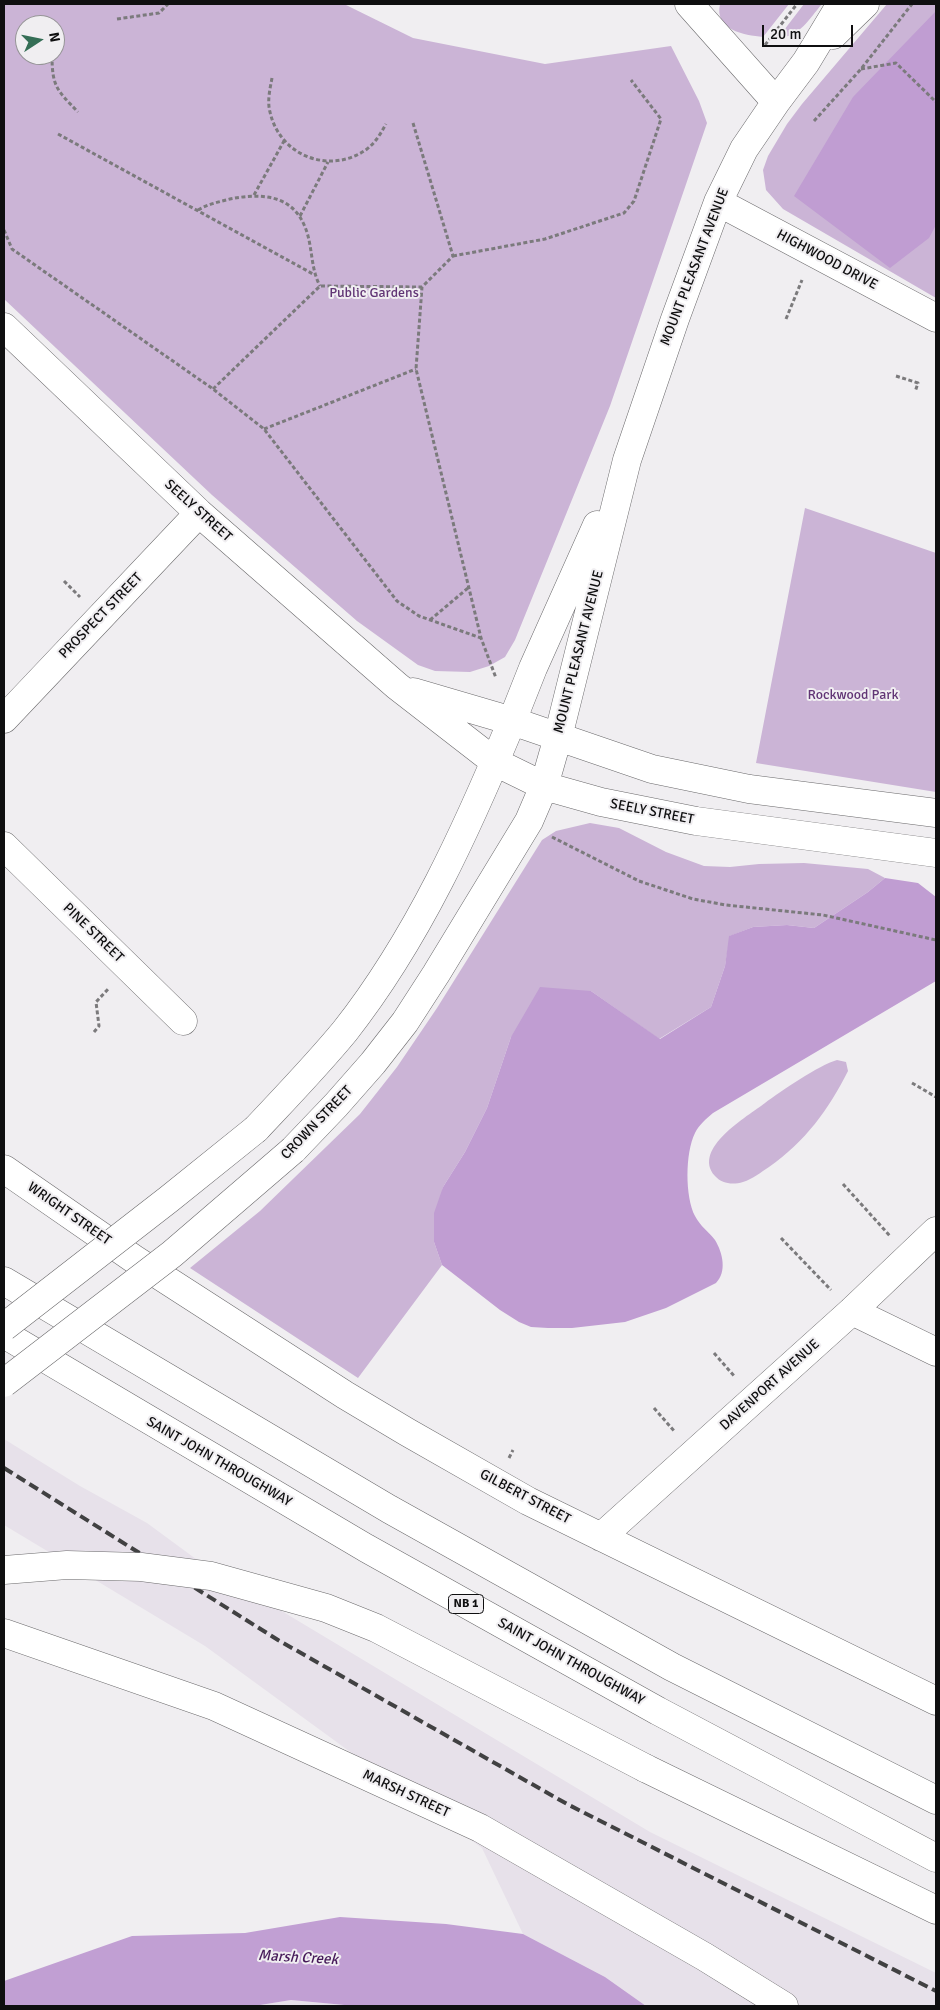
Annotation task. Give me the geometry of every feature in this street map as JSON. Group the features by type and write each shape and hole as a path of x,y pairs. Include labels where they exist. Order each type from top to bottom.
{"main road":[{"path":"689,4 776,102"},
{"name":"MOUNT PLEASANT AVENUE","path":"512,721 626,460 718,202 744,149 806,62 841,4"},
{"name":"MOUNT PLEASANT AVENUE","path":"806,62 865,4"},
{"name":"HIGHWOOD DRIVE","path":"718,202 936,318"},
{"name":"SEELY STREET","path":"4,327 199,513 400,688 495,762 544,786 600,802 696,821 936,853"},
{"name":"MOUNT PLEASANT AVENUE","path":"544,786 558,737 626,460"},
{"name":"PROSPECT STREET","path":"4,719 199,513"},
{"name":"SEELY STREET","path":"400,688 512,721 652,769 749,789 936,813"},
{"path":"4,1327 256,1129 308,1074 345,1030 392,965 460,841 512,721"},
{"name":"CROWN STREET","path":"4,1383 172,1254 293,1150 336,1105 405,1022 529,821 544,786"},
{"name":"PINE STREET","path":"4,846 183,1020"},
{"name":"WRIGHT STREET","path":"4,1169 134,1259"},
{"name":"DAVENPORT AVENUE","path":"601,1537 852,1311 936,1231"},
{"name":"GILBERT STREET","path":"134,1259 345,1395 528,1501 936,1700"},
{"path":"4,1281 389,1509 672,1667 936,1800"},
{"path":"852,1311 936,1352"},
{"name":"SAINT JOHN THROUGHWAY","path":"4,1334 366,1548 658,1711 936,1858"},
{"path":"4,1570 67,1565 141,1568 211,1576 326,1608 385,1632 645,1768 936,1910"},
{"name":"MARSH STREET","path":"4,1633 214,1706 480,1828 705,1957 784,2006"}],"path":[{"path":"117,19 159,12 168,4"},
{"path":"746,69 797,4"},
{"path":"814,121 861,69 912,4"},
{"path":"861,69 896,63 936,102"},
{"path":"52,65 54,84 78,112"},
{"path":"272,78 268,94 269,111 274,127 284,142 304,156 328,162 356,156 374,142 386,124"},
{"path":"512,721 481,638 416,369 422,287 454,256 538,241 616,217 629,208 634,201 661,119 631,80"},
{"path":"413,123 454,256"},
{"path":"58,134 313,274"},
{"path":"254,195 284,142"},
{"path":"300,216 328,162"},
{"path":"197,210 212,203 254,195 271,197 282,202 300,216 309,238 313,274 320,286"},
{"path":"4,230 12,250 213,389 264,429 390,595 411,612 481,638"},
{"path":"786,318 814,252"},
{"path":"213,389 320,286 422,287"},
{"path":"264,429 416,369"},
{"path":"896,376 918,383 915,392"},
{"path":"430,620 468,588"},
{"path":"529,821 553,838 639,881 693,899 726,905 823,915 936,940"},
{"path":"94,1032 99,1026 96,1002 100,998"},
{"path":"912,1083 936,1097"},
{"path":"843,1184 882,1227"},
{"path":"781,1238 822,1280"},
{"path":"714,1353 723,1363"},
{"path":"654,1408 663,1418"},
{"path":"510,1456 513,1450"}],"shaded area":[{"path":"936,11 936,225 929,238 890,268 794,196 853,97"},
{"path":"885,878 918,883 936,897 936,981 713,1113 699,1127 689,1152 689,1198 695,1216 715,1240 722,1256 722,1273 716,1283 666,1308 625,1322 572,1328 531,1327 500,1310 442,1265 434,1242 434,1213 443,1187 465,1152 487,1108 511,1037 540,987 591,991 660,1039 711,1007 725,966 729,936 753,927 787,925 814,928 868,892"},
{"path":"4,1439 80,1486 147,1523 200,1562 650,1832 936,1973 936,2006 646,2006 605,1977 523,1934 482,1848 205,1646 4,1525"},
{"path":"291,2000 355,2006 254,2006"}],"green space":[{"name":"Public Gardens","path":"4,4 344,4 413,38 545,64 671,46 699,101 707,123 610,406 515,640 505,657 489,666 470,672 435,671 418,665 357,621 212,495 4,299"},
{"path":"720,4 789,4 763,37 739,33 726,25 719,13"},
{"path":"804,4 822,4 798,31 786,37 778,38"},
{"path":"887,4 936,4 936,298 783,209 766,190 763,170 768,156 787,124"},
{"name":"Rockwood Park","path":"805,508 936,553 936,792 756,763"},
{"path":"590,823 619,828 666,852 704,866 730,867 804,863 868,869 885,878 868,892 814,928 787,925 753,927 730,936 725,966 711,1007 659,1039 591,991 511,1037 487,1108 465,1152 443,1187 434,1242 442,1265 358,1378 190,1268 260,1211 360,1114 397,1067 437,1008 542,840 556,831"},
{"path":"837,1060 846,1062 848,1071 833,1099 815,1124 794,1147 769,1167 747,1181 728,1183 721,1181 715,1176 710,1166 710,1155 716,1144 725,1134 790,1085 820,1067"}],"water":[{"name":"Marsh Creek","path":"340,1917 446,1924 523,1934 605,1977 646,2006 355,2006 291,2000 254,2006 4,2006 4,1981 132,1936 245,1933"}],"railway":[{"path":"4,1468 278,1640 567,1804 936,1991"}]}
